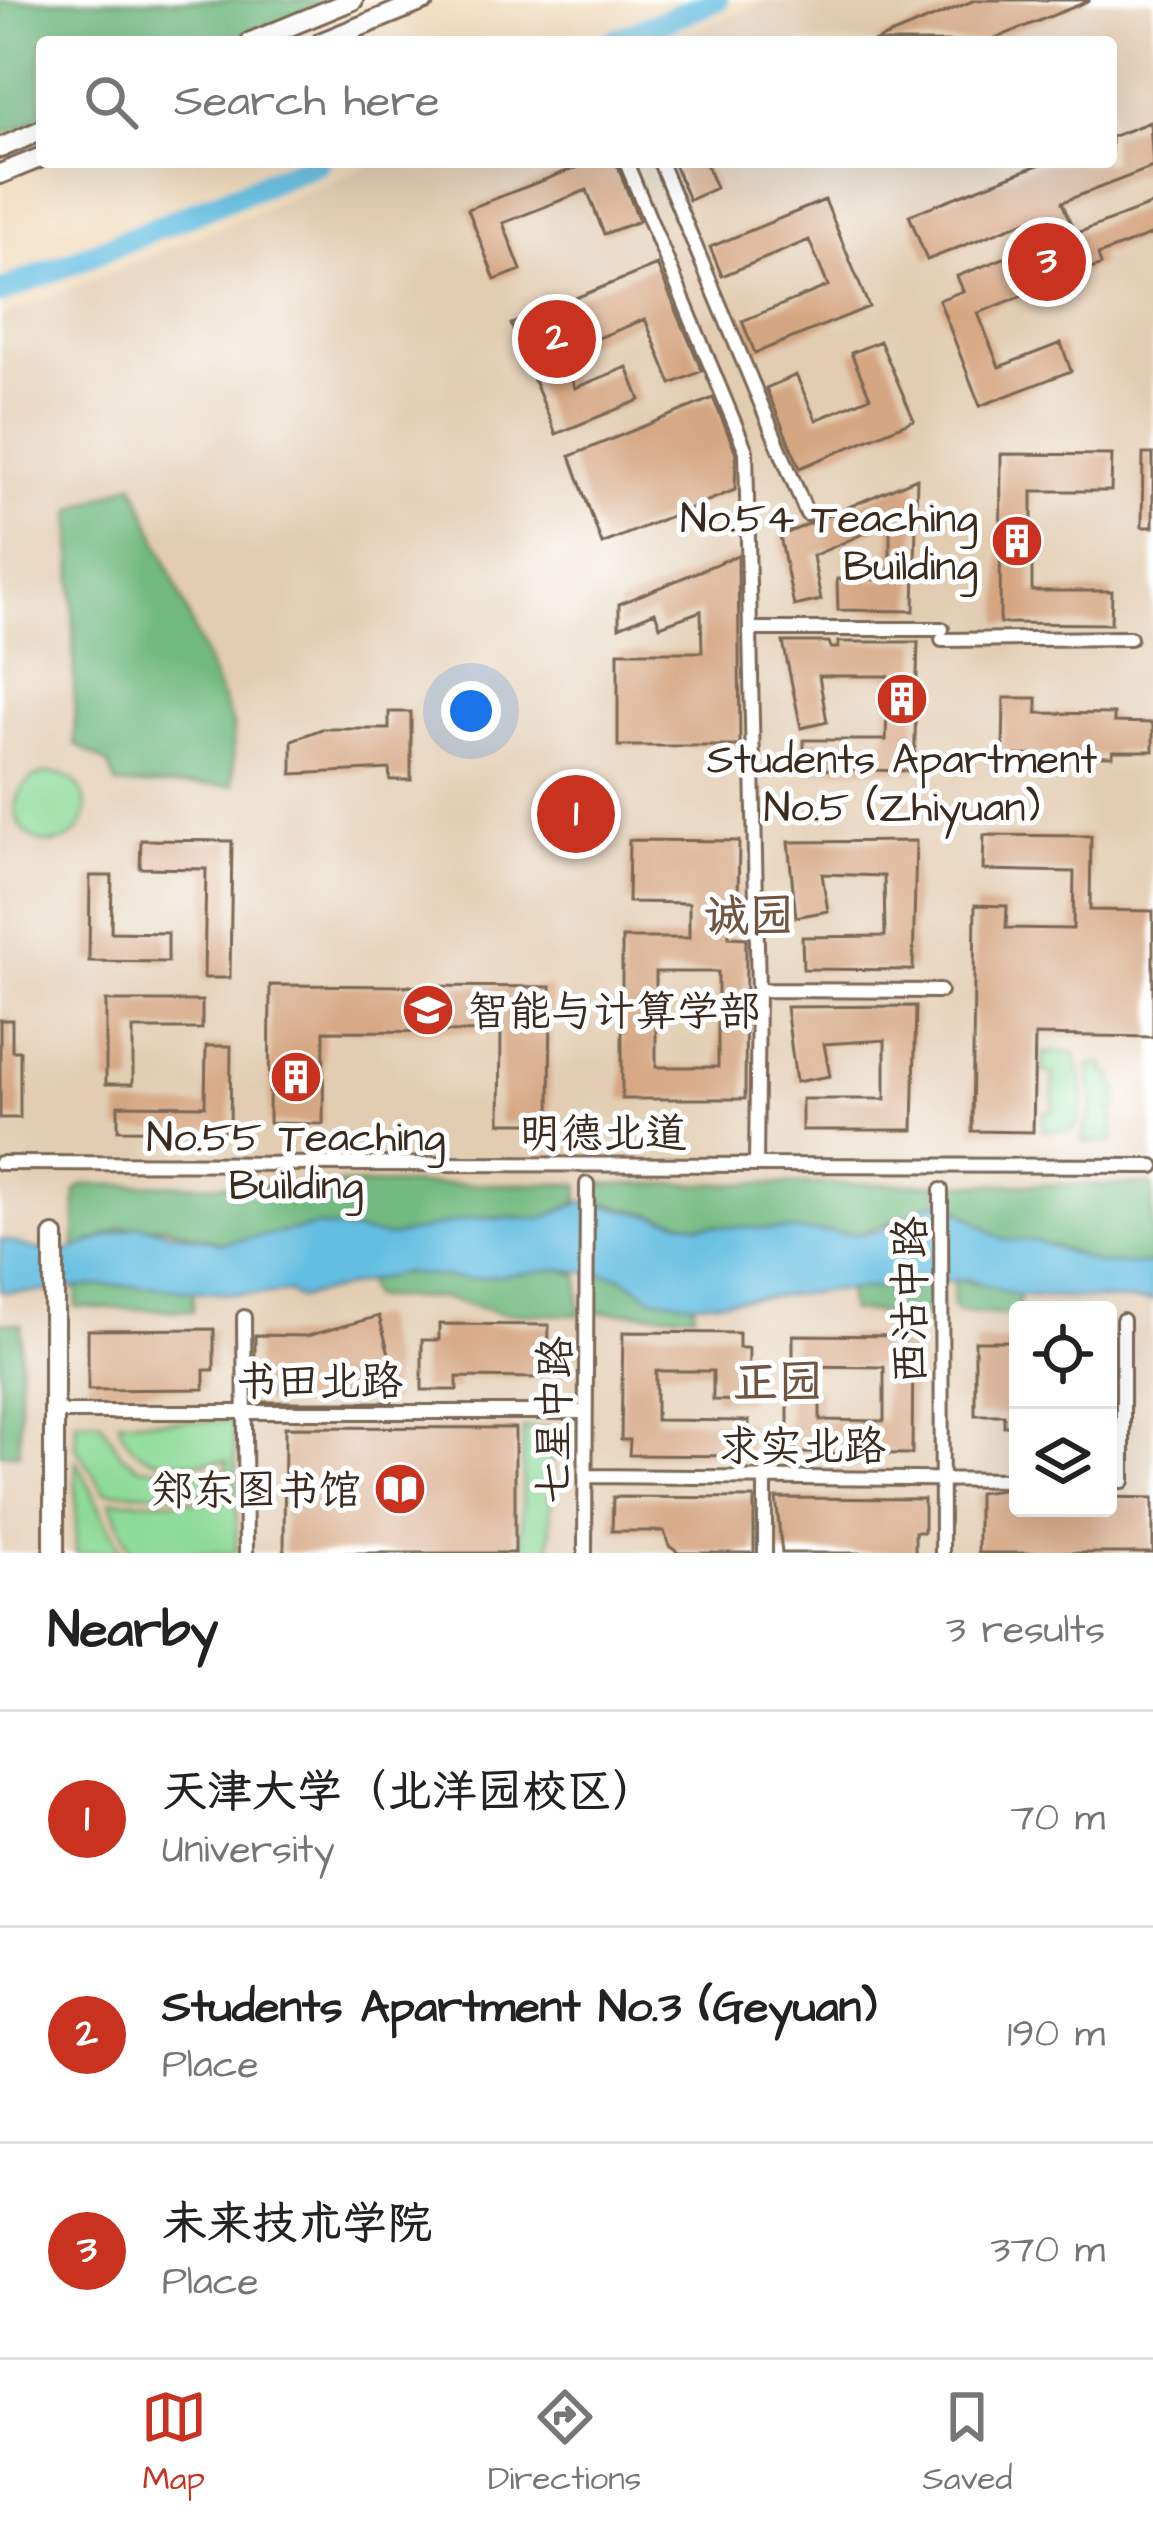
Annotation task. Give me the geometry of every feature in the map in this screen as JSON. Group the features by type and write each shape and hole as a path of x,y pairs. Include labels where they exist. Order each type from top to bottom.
{"street":[{"path":"265,36 353,0"},
{"path":"337,36 424,0"},
{"path":"0,148 36,133"},
{"path":"0,174 36,159"},
{"path":"628,168 746,451 758,990 756,1165"},
{"path":"663,168 807,514"},
{"path":"750,628 1130,638"},
{"path":"758,990 940,991"},
{"name":"明德北道","path":"0,1163 1153,1166"},
{"name":"七星中路","path":"585,1553 587,1184"},
{"name":"西沽中路","path":"941,1190 941,1553"},
{"path":"50,1243 51,1553"},
{"path":"50,1296 51,1553"},
{"path":"244,1317 246,1553"},
{"path":"1117,1481 1124,1481 1123,1320"},
{"name":"书田北路","path":"54,1412 586,1412"},
{"name":"求实北路","path":"585,1476 1009,1480"},
{"path":"765,1478 765,1553"}],"shaded area":[{"path":"770,0 1153,0 1153,1553 0,1553 0,318 362,168 1117,168 1117,36 683,36"}],"green space":[{"path":"0,0 329,0 242,36 36,36 36,121 0,136"},
{"path":"134,483 233,725 233,785 117,785 109,765 75,744 72,510"},
{"path":"51,773 76,783 86,808 76,833 51,843 26,833 16,808 26,783"},
{"path":"1074,1052 1083,1092 1078,1121 1073,1131 1043,1130 1044,1112 1052,1111 1054,1102 1053,1073 1043,1072 1043,1053"},
{"path":"1089,1065 1105,1065 1105,1074 1112,1075 1112,1085 1118,1088 1118,1098 1108,1098 1118,1100 1118,1109 1107,1110 1114,1112 1113,1142 1081,1141 1093,1106"},
{"path":"579,1184 578,1202 542,1219 487,1217 391,1238 319,1226 223,1243 166,1226 123,1227 75,1249 76,1191 82,1185"},
{"path":"595,1184 938,1184 938,1203 859,1234 698,1225 595,1201"},
{"path":"953,1184 1153,1185 1153,1264 1098,1263 1052,1245 1002,1240 953,1205"},
{"path":"558,1269 579,1275 579,1315 501,1313 443,1298 371,1298 365,1281 410,1273"},
{"path":"594,1273 620,1276 652,1297 692,1299 694,1314 594,1312"},
{"path":"939,1279 939,1315 850,1311 847,1291"},
{"path":"954,1279 1001,1287 1019,1296 1019,1301 1009,1301 1009,1315 960,1312 953,1307"},
{"path":"77,1285 193,1290 193,1311 76,1307"},
{"path":"0,1322 21,1324 19,1453 0,1453"},
{"path":"119,1420 233,1422 237,1494 105,1492 76,1447 76,1421 100,1421 122,1455 139,1467 227,1472 227,1461 147,1457 125,1437"},
{"path":"523,1428 551,1428 550,1553 522,1553"},
{"path":"76,1459 122,1553 76,1553"},
{"path":"110,1501 237,1501 236,1553 131,1553"}],"water":[{"path":"584,1201 698,1225 859,1234 881,1230 930,1203 947,1202 1002,1240 1037,1241 1098,1263 1153,1264 1153,1301 1017,1296 969,1279 695,1303 652,1297 620,1276 558,1269 468,1279 401,1273 299,1298 288,1292 244,1294 112,1285 0,1291 0,1239 39,1250 72,1250 138,1225 223,1243 319,1226 391,1237 472,1218 542,1219"}],"building":[{"path":"975,0 1089,0 1001,36 888,36"},
{"path":"1150,122 1153,167 1062,202 1075,234 1153,204 1153,234 1098,255 1101,265 978,313 999,367 1061,343 1071,371 980,406 939,300 963,291 957,276 1051,240 1041,215 927,260 909,215 1030,168 1117,168 1117,135"},
{"path":"575,168 618,168 639,221 604,234 587,190 503,223 521,270 495,280 468,209"},
{"path":"676,168 708,168 716,188 689,200"},
{"path":"825,200 869,307 755,353 742,321 828,286 809,240 722,276 710,247"},
{"path":"657,265 702,371 671,384 645,319 561,353 575,388 627,367 640,400 556,434 511,324"},
{"path":"880,341 914,420 800,468 766,388 796,375 816,420 870,397 851,353"},
{"path":"713,398 736,453 735,490 602,544 570,456"},
{"name":"No.54 Teaching Building","path":"1001,454 1112,455 1111,491 1032,491 1032,591 1112,591 1111,624 1000,623"},
{"path":"1143,454 1153,454 1153,527 1142,527"},
{"path":"917,478 914,611 838,610 837,579 890,580 890,522 813,556 821,600 794,606 780,536"},
{"path":"738,555 740,746 618,746 618,652 702,652 701,611 660,626 655,612 619,627 619,604"},
{"name":"Students Apartment No.5 (Zhiyuan)","path":"783,642 829,642 831,648 838,648 838,642 918,642 914,771 804,769 804,740 886,740 888,676 819,676 827,722 801,728"},
{"path":"1004,698 1037,698 1037,713 1114,714 1114,722 1153,723 1153,751 1113,751 1113,756 1003,755"},
{"path":"389,712 411,712 411,780 390,780 389,769 292,774 292,740 322,729 389,729"},
{"path":"984,835 1091,836 1090,910 1153,911 1153,1037 1035,1035 1033,1132 972,1131 975,905 1007,906 1006,928 1073,929 1074,872 983,870"},
{"path":"141,840 232,841 230,978 204,978 206,869 140,868"},
{"path":"629,840 739,841 738,901 733,901 729,937 746,938 745,1099 622,1099 622,938 689,938 689,903 628,902","holes":["656,972 718,972 718,1067 656,1067"]},
{"path":"916,841 913,970 803,969 802,937 885,936 884,876 822,874 828,911 796,917 788,842"},
{"path":"90,876 112,876 111,932 168,933 168,962 89,961"},
{"name":"No.55 Teaching Building","path":"270,985 551,987 550,1123 500,1123 501,1032 324,1031 323,1124 269,1123"},
{"path":"106,1001 202,1001 202,1029 133,1029 133,1084 106,1084"},
{"path":"916,1006 913,1130 802,1130 802,1099 885,1099 885,1040 824,1044 830,1076 796,1082 786,1007"},
{"path":"0,1020 12,1020 12,1051 20,1051 20,1118 0,1118"},
{"path":"206,1046 231,1046 230,1131 118,1130 118,1105 205,1106"},
{"path":"379,1316 392,1365 392,1402 255,1402 255,1335 307,1336"},
{"path":"439,1324 549,1325 548,1378 457,1377 457,1390 422,1390 422,1340 439,1340"},
{"path":"214,1329 214,1370 204,1370 204,1389 88,1390 88,1330"},
{"path":"623,1332 739,1333 739,1348 749,1348 748,1401 713,1400 713,1371 656,1371 656,1420 749,1421 749,1456 629,1455 630,1440 621,1440"},
{"path":"793,1335 904,1336 904,1348 913,1348 912,1454 795,1453 795,1437 788,1437 788,1388 820,1388 820,1420 884,1421 884,1367 793,1366"},
{"path":"975,1341 1009,1341 1009,1426 1004,1426 1004,1415 975,1415"},
{"name":"郑东图书馆","path":"285,1427 515,1428 515,1553 284,1553"},
{"path":"1009,1490 1009,1517 1117,1517 1117,1497 1153,1498 1153,1553 978,1553 978,1493"},
{"path":"613,1497 754,1498 754,1553 679,1553 669,1546 664,1531 612,1531"},
{"path":"776,1498 924,1499 924,1532 915,1532 915,1553 782,1553"}],"waterway":[{"path":"628,36 716,0"},
{"path":"0,292 303,168"}],"place":[{"name":"未来技术学院","path":"1047,262"},
{"name":"Students Apartment No.3 (Geyuan)","path":"557,339"},
{"name":"No.54 Teaching Building","path":"1017,541"},
{"name":"Students Apartment No.5 (Zhiyuan)","path":"902,699"},
{"name":"天津大学（北洋园校区）","path":"576,814"},
{"name":"智能与计算学部","path":"428,1010"},
{"name":"No.55 Teaching Building","path":"296,1077"},
{"name":"郑东图书馆","path":"400,1489"}],"district":[{"name":"诚园","path":"749,915"},
{"name":"正园","path":"778,1381"}]}
